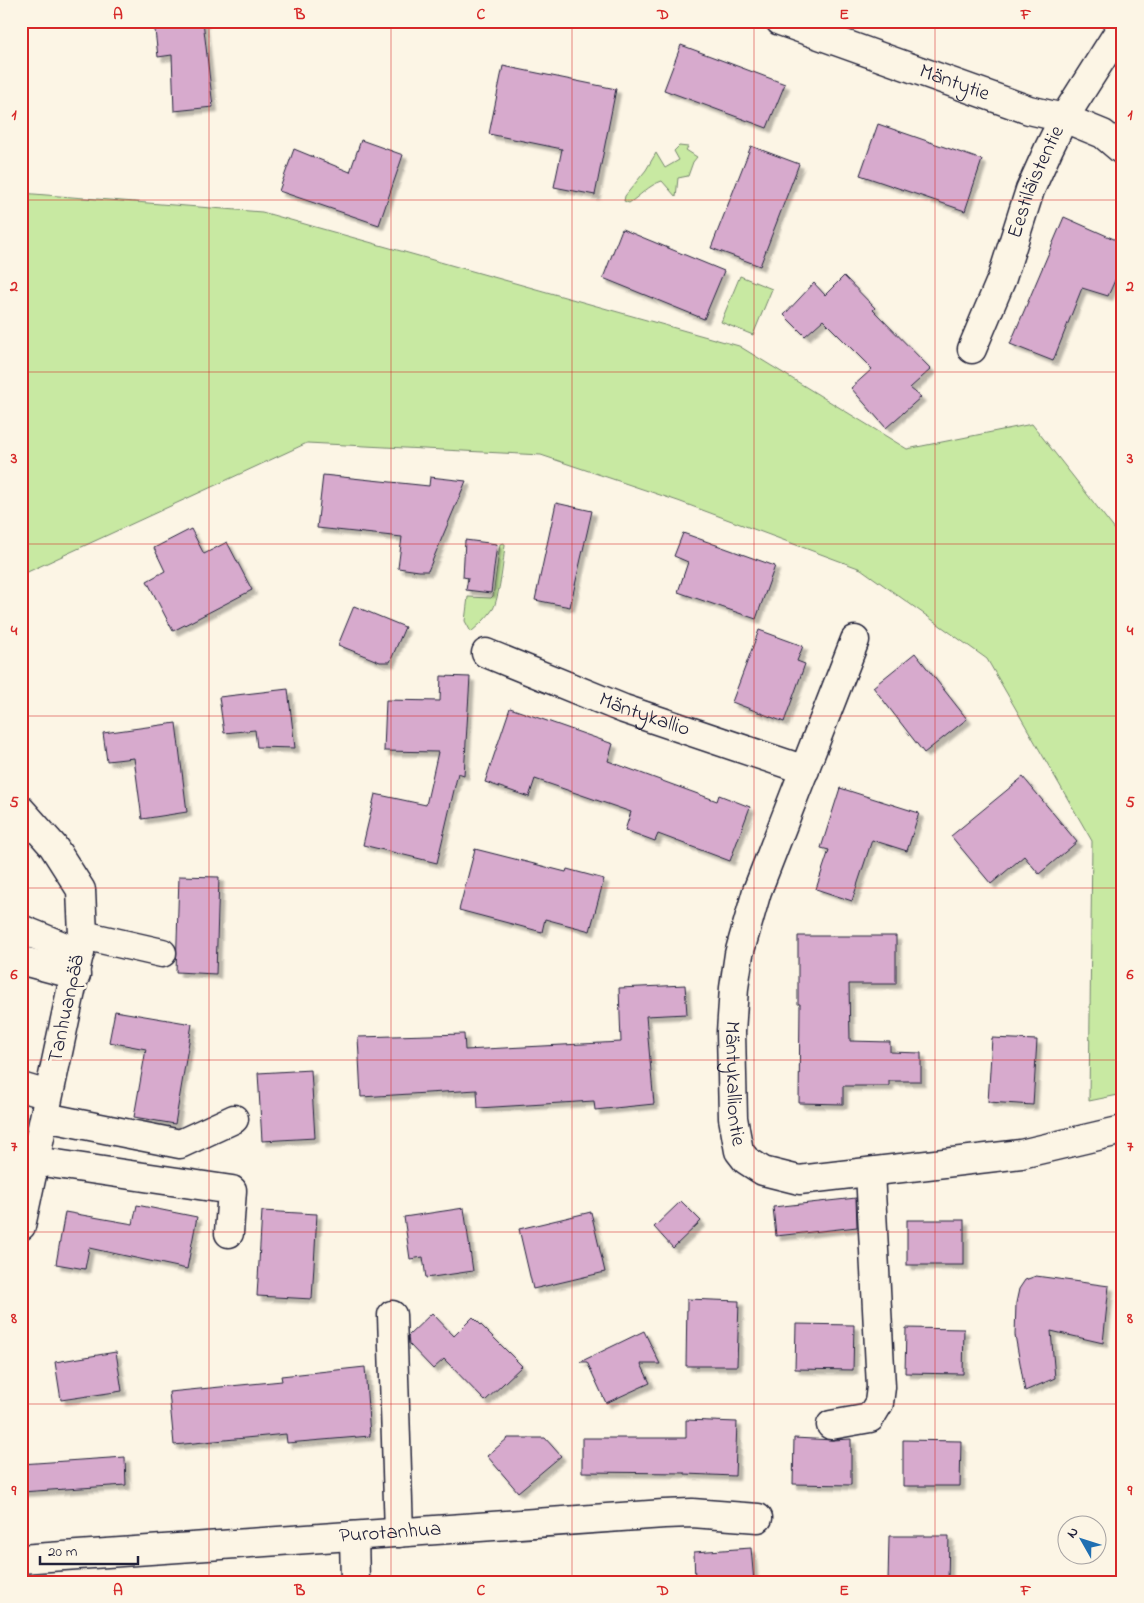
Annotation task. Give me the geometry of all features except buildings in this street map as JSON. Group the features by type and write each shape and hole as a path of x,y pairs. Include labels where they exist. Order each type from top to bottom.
{"street":[{"name":"Mäntytie","path":"780,21 1029,110 1064,118 1103,134 1123,152"},
{"name":"Eestiläistentie","path":"972,350 1002,278 1030,190 1048,148 1064,118 1123,25"},
{"name":"Mäntykalliontie","path":"854,640 805,770 756,891 739,954 734,988 732,1032 733,1118 739,1151 746,1160 763,1171 799,1180 1021,1154 1123,1130"},
{"name":"Mäntykallio","path":"486,653 624,709 805,770"},
{"name":"Tanhuanpää","path":"21,810 53,846 80,890 80,954 21,1226"},
{"path":"21,929 80,954"},
{"path":"27,962 80,954 162,953"},
{"path":"21,1087 47,1106 180,1144 234,1119"},
{"path":"36,1161 232,1190 229,1233"},
{"path":"831,1425 870,1418 879,1403 880,1387 870,1172"},
{"path":"392,1316 399,1533"},
{"name":"Purotanhua","path":"37,1566 354,1536 664,1514 692,1513 758,1518"},
{"path":"354,1536 356,1582"}],"green space":[{"path":"679,146 688,147 686,150 697,157 688,176 678,178 676,197 662,181 629,203 624,201 625,196 646,170 656,153 665,168 679,160 674,151"},
{"path":"21,193 262,212 739,346 907,449 1032,424 1123,540 1123,1094 1089,1101 1092,841 987,659 861,569 678,501 541,455 307,443 21,575"},
{"path":"740,276 772,289 753,335 721,322"},
{"path":"500,544 505,544 502,568 495,604 488,615 471,632 465,621 468,597 491,598 493,596"}]}
